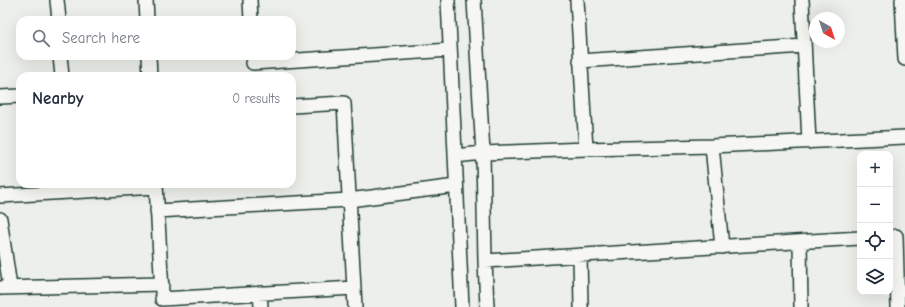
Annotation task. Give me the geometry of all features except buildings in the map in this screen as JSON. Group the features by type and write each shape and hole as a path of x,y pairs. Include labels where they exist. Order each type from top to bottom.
{"street":[{"path":"57,0 58,16"},
{"path":"146,0 147,16"},
{"path":"250,0 251,16"},
{"path":"448,0 462,307"},
{"path":"474,0 483,153 487,307"},
{"path":"577,0 586,149"},
{"path":"802,0 809,142"},
{"path":"902,0 905,59"},
{"path":"580,61 804,46"},
{"path":"253,65 450,50"},
{"path":"60,60 62,72"},
{"path":"149,60 150,72"},
{"path":"0,97 16,96"},
{"path":"296,106 344,103 355,307"},
{"path":"455,156 483,153 712,146 905,137"},
{"path":"712,146 722,247"},
{"path":"158,211 349,200 456,186"},
{"path":"0,196 68,188"},
{"path":"156,188 162,303 260,293 354,288"},
{"path":"0,219 5,288 162,284"},
{"path":"897,237 898,307"},
{"path":"485,261 857,238"},
{"path":"800,242 801,307"},
{"path":"580,255 581,307"},
{"path":"260,293 261,307"}]}
